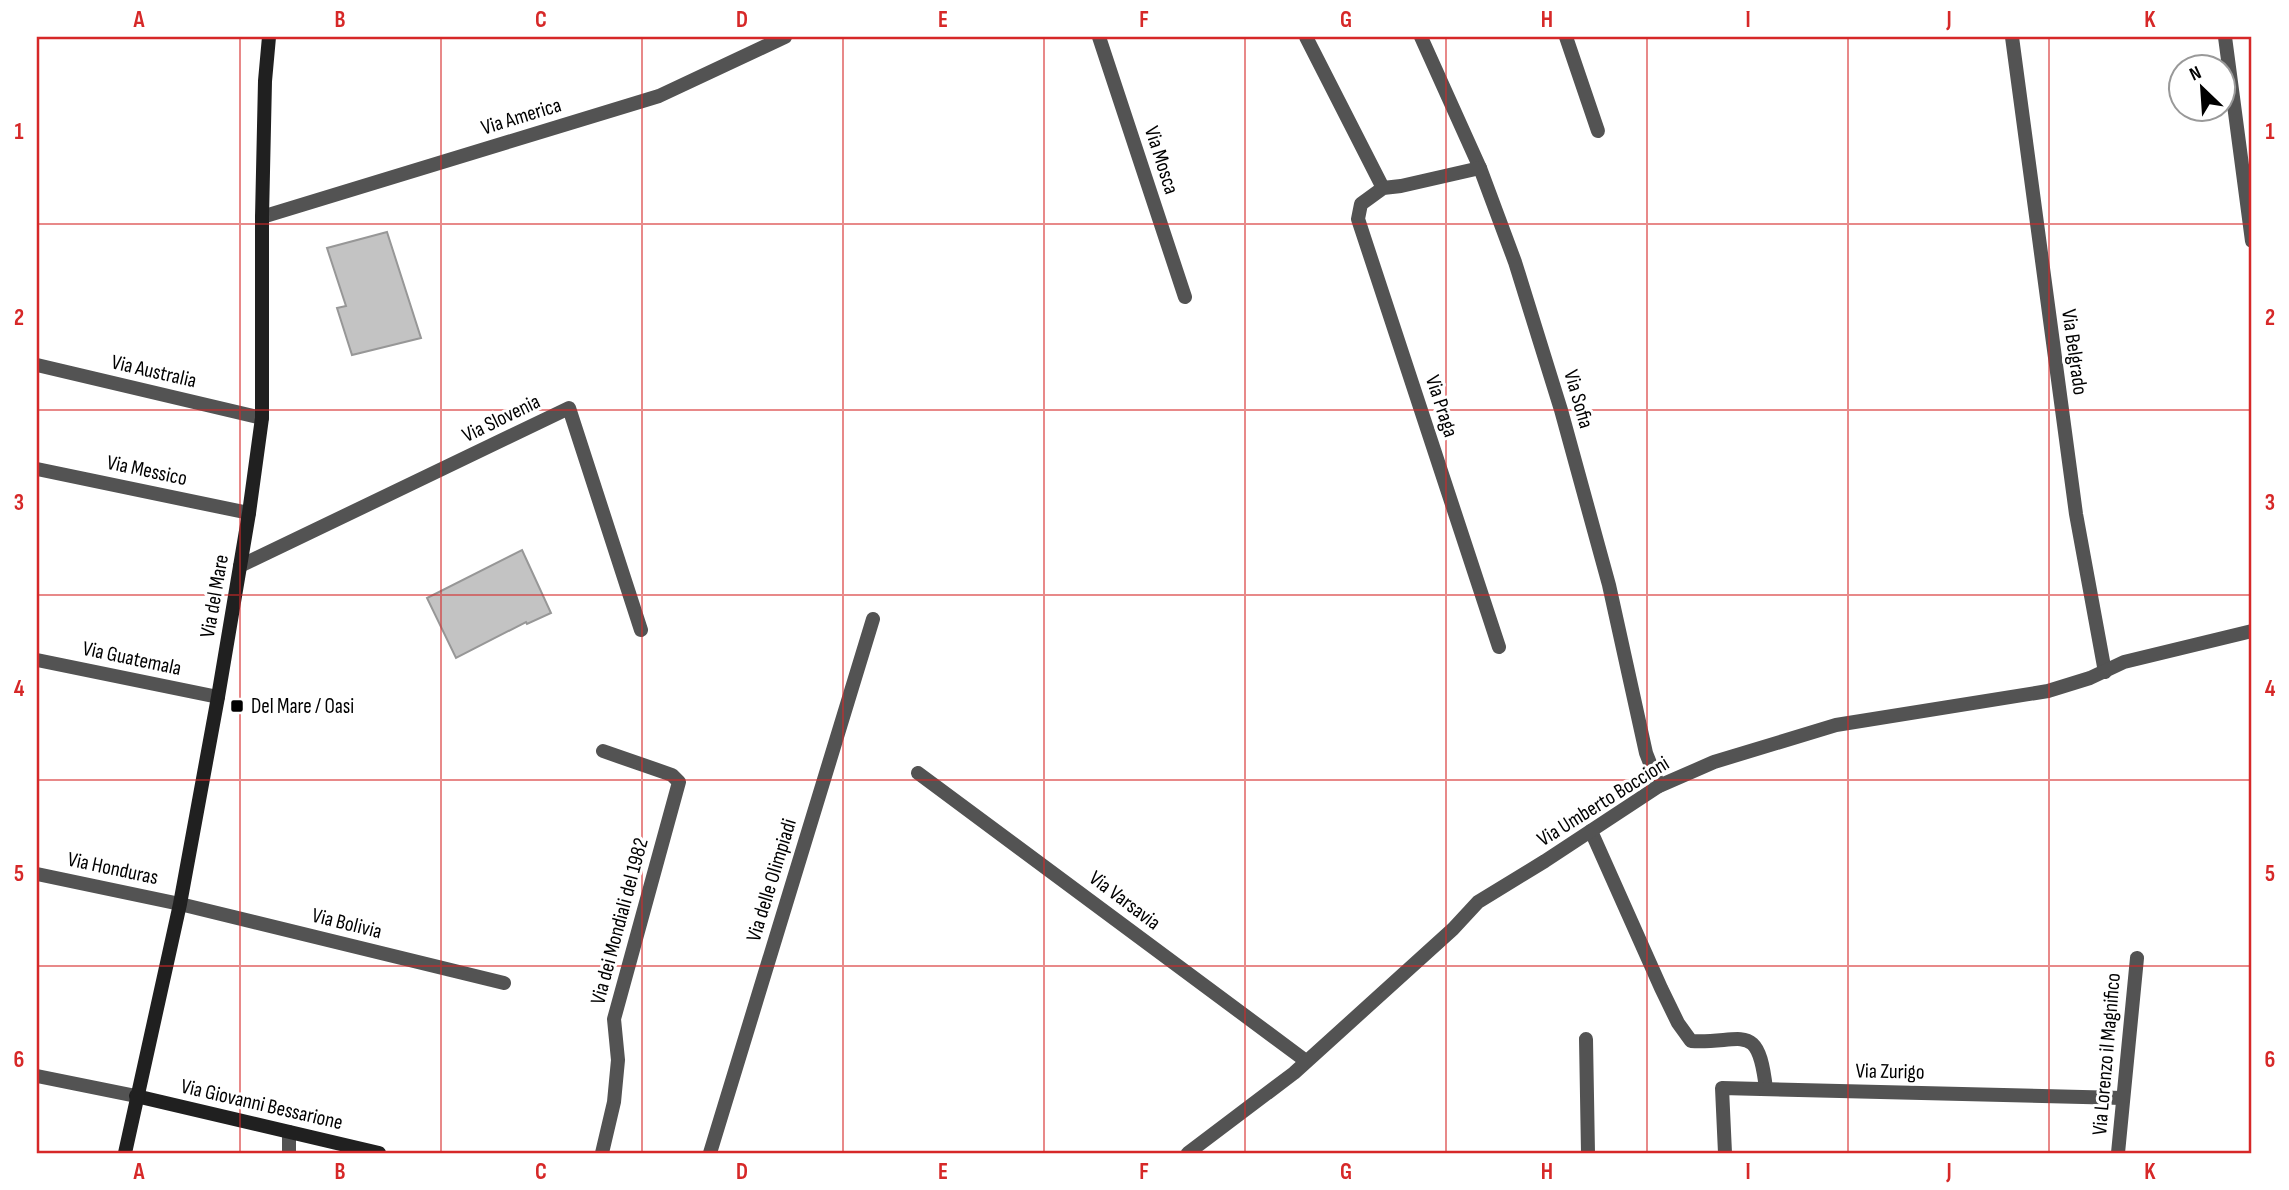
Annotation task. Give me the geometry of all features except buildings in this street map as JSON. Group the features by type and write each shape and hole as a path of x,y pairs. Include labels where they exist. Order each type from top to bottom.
{"street":[{"name":"Via del Mare","path":"125,1153 180,904 218,697 262,418 262,216 265,80 269,37"},
{"name":"Via America","path":"262,216 659,96 785,37"},
{"name":"Via Mosca","path":"1098,37 1185,297"},
{"path":"1306,37 1382,188 1480,168"},
{"name":"Via Sofia","path":"1420,37 1480,168 1515,262 1561,410 1609,585 1646,753 1660,786"},
{"path":"1566,37 1598,131"},
{"name":"Via Belgrado","path":"2012,37 2076,514 2105,672"},
{"path":"2225,37 2252,242"},
{"name":"Via Praga","path":"1382,188 1361,204 1358,219 1499,647"},
{"name":"Via Australia","path":"37,365 262,418"},
{"name":"Via Slovenia","path":"240,566 569,408 641,630"},
{"name":"Via Messico","path":"37,469 249,513"},
{"name":"Via delle Olimpiadi","path":"710,1153 873,619"},
{"name":"Via Umberto Boccioni","path":"1188,1153 1307,1061 1453,929 1478,902 1660,786 1714,762 1836,726 2048,691 2090,678 2124,662 2252,631"},
{"name":"Via Guatemala","path":"37,660 218,697"},
{"name":"Via dei Mondiali del 1982","path":"602,1153 614,1102 618,1060 614,1019 679,782 672,775 603,751"},
{"name":"Via Varsavia","path":"918,773 1307,1061"},
{"path":"1591,831 1678,1023 1691,1041 1706,1042 1739,1037 1754,1045 1763,1061 1766,1089"},
{"name":"Via Honduras","path":"37,874 180,904"},
{"name":"Via Bolivia","path":"180,904 504,983"},
{"name":"Via Lorenzo il Magnifico","path":"2118,1153 2137,958"},
{"path":"1586,1038 1588,1153"},
{"path":"37,1076 136,1096"},
{"name":"Via Zurigo","path":"1725,1153 1722,1088 2123,1098"},
{"name":"Via Giovanni Bessarione","path":"136,1096 379,1153"},
{"path":"289,1132 289,1153"}],"place":[{"name":"Del Mare / Oasi","path":"237,706"}]}
